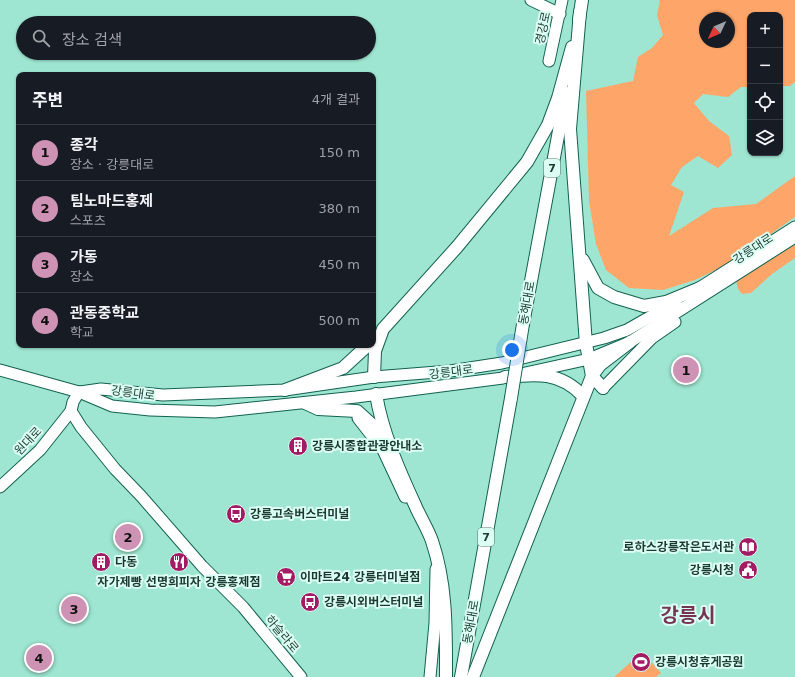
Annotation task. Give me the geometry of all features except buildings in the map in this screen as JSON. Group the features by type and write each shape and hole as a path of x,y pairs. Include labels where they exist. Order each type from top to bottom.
{"main road":[{"name":"동해대로","path":"461,677 582,0"},
{"path":"580,12 570,129 586,344 592,376 603,388"},
{"path":"376,337 457,247 527,162 548,125 558,98 578,24"},
{"path":"579,250 589,273 598,288 614,297 644,306 703,292"},
{"path":"374,377 375,351 383,329"},
{"path":"473,677 572,429 586,400 592,376 600,365 630,342"},
{"path":"285,390 343,368 365,348"},
{"path":"505,377 532,374 552,376 574,386 586,400"},
{"path":"376,394 378,409 398,468"},
{"path":"304,403 318,410 357,412 379,431 432,541 441,579 446,629 446,677"}],"street":[{"path":"531,0 560,14"},
{"name":"경강로","path":"549,61 562,0"},
{"name":"강릉대로","path":"0,370 79,392 112,406 150,410 215,412 451,386 505,377 589,359 630,342 795,227"},
{"name":"강릉대로","path":"79,392 100,389 163,394 285,390 374,377 450,371 502,363 586,344 626,330 703,292 795,237"},
{"path":"603,388 652,338 689,312 703,292"},
{"path":"374,377 376,394"},
{"name":"원대로","path":"0,487 40,450 71,411 73,402 79,392"},
{"name":"하슬라로","path":"71,411 81,427 115,470 141,496 202,566 243,607 301,677"},
{"path":"353,411 383,450 434,558"},
{"path":"430,677 435,623 436,569 432,541"}],"shaded area":[{"path":"660,0 795,0 795,82 790,86 783,86 783,12 747,12 747,87 741,87 728,97 703,94 694,103 709,121 729,136 732,155 718,168 698,156 682,167 671,185 684,192 669,236 713,208 756,204 795,176 795,217 728,264 695,280 663,290 629,288 606,270 596,244 589,201 586,91 633,81 638,57 652,48 663,35 657,15"},
{"path":"795,233 795,258 772,274 751,293 742,294 738,289 735,276"},
{"name":"강릉시청휴게공원","path":"642,652 661,673 656,677 614,677"}],"place":[{"name":"종각","path":"686,370"},
{"name":"강릉시종합관광안내소","path":"298,446"},
{"name":"강릉고속버스터미널","path":"236,514"},
{"name":"팀노마드홍제","path":"128,537"},
{"name":"로하스강릉작은도서관","path":"748,547"},
{"name":"다동","path":"101,562"},
{"name":"자가제빵 선명희피자 강릉홍제점","path":"179,562"},
{"name":"강릉시청","path":"748,570"},
{"name":"이마트24 강릉터미널점","path":"286,577"},
{"name":"강릉시외버스터미널","path":"310,602"},
{"name":"가동","path":"74,609"},
{"name":"관동중학교","path":"39,658"},
{"name":"강릉시청휴게공원","path":"641,662"}],"district":[{"name":"강릉시","path":"688,615"}]}
